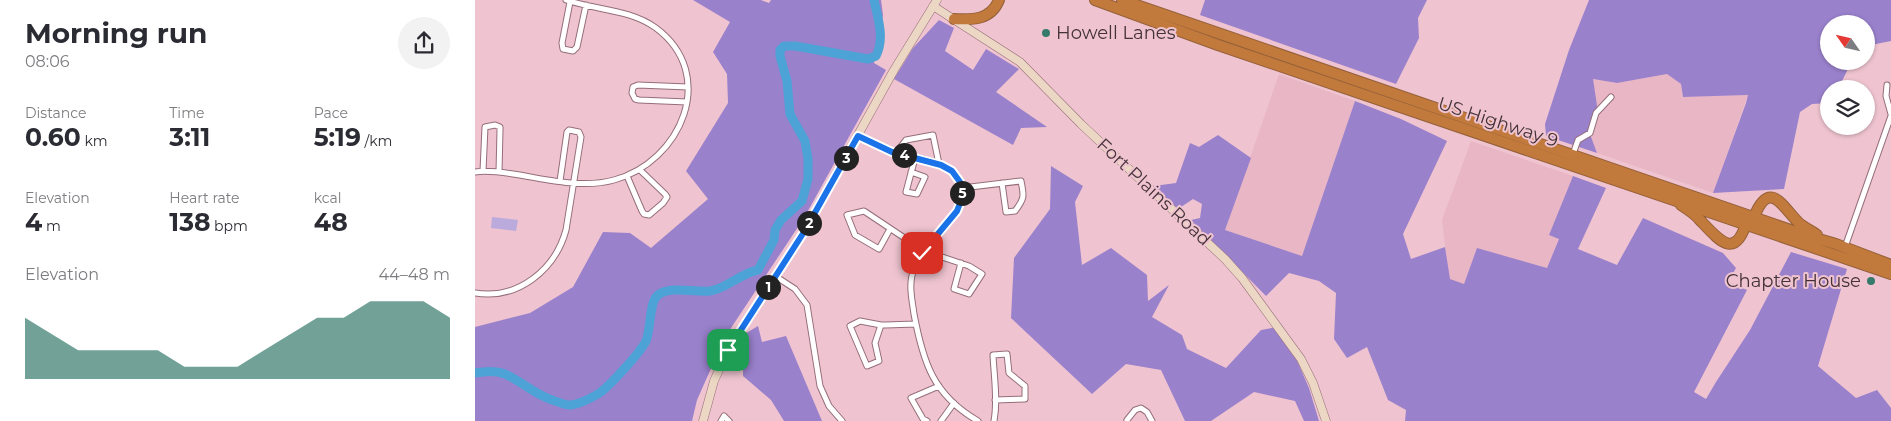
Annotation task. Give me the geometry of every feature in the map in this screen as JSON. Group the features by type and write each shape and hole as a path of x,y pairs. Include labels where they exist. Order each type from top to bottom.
{"highway":[{"path":"954,19 972,20 984,17 994,9 999,0"},
{"name":"US Highway 9","path":"1095,0 1226,47 1556,158 1676,201 1826,241 1891,265"},
{"name":"US Highway 9","path":"1122,0 1573,154 1749,219 1759,228 1891,274"},
{"path":"1676,201 1695,214 1716,238 1723,243 1735,242 1742,234 1749,219 1767,198 1775,198 1781,201 1800,224 1826,241"}],"street":[{"path":"475,172 499,172 573,183 601,183 641,170 657,158 673,140 683,121 687,102 685,70 679,55 657,29 633,16 586,5 568,1 562,43 563,48 568,51 573,52 577,47 586,5"},
{"name":"Fort Plains Road","path":"935,3 954,19 1020,62 1081,124 1229,264 1301,359 1313,383 1326,421"},
{"path":"703,421 714,381 728,350 809,224 894,70 935,3"},
{"path":"687,87 637,84 633,87 632,93 636,100 687,102"},
{"path":"1845,248 1891,115 1886,96 1887,86"},
{"path":"1573,154 1578,140 1590,133 1596,113 1611,97"},
{"path":"483,171 485,127 495,124 500,127 499,172"},
{"path":"475,293 494,294 515,289 533,279 549,265 563,241 581,137 579,132 574,130 567,132 559,180"},
{"path":"897,153 907,140 933,135 939,164"},
{"path":"858,136 897,153 939,164 952,171 957,177 962,198 957,211 924,251 913,270 911,283 916,324 924,358 939,386 954,404 978,421"},
{"path":"911,172 925,177 917,194 906,192 911,172 915,158"},
{"path":"627,176 644,214 649,215 667,197 641,170"},
{"path":"961,188 1002,183 1021,181 1024,195 1022,202 1015,211 1006,212 1002,183"},
{"path":"890,228 879,249 855,235 847,215 864,211 890,228 924,251 961,263 982,274 969,294 954,289 961,263"},
{"path":"775,276 795,290 807,305 820,386 829,406 842,421"},
{"path":"881,324 875,343 879,361 867,366 850,326 860,321 881,324 916,324"},
{"path":"994,421 996,411 995,400 993,355 1007,354 1009,373 1025,386 1025,399 995,400"},
{"path":"927,421 923,419 911,398 939,386"},
{"path":"941,421 954,404"},
{"path":"1127,420 1135,410 1141,408 1147,412 1152,421"},
{"path":"721,421 724,416 729,421"}],"shaded area":[{"path":"693,0 761,0 769,3 771,0 881,0 883,15 874,63 886,70 804,218 725,337 697,400 692,421 475,421 475,327 530,313 573,287 603,232 630,233 651,248 708,199 686,171 728,103 727,74 713,52 730,22"},
{"path":"1205,0 1427,0 1418,18 1419,38 1396,84 1200,15"},
{"path":"1589,0 1891,0 1891,41 1875,44 1875,15 1820,15 1820,70 1848,70 1842,80 1820,80 1820,104 1812,104 1800,112 1784,189 1713,193 1748,95 1683,97 1681,84 1667,74 1617,83 1593,79 1598,112 1590,134 1597,153 1546,136 1545,124 1569,50"},
{"path":"939,20 954,28 945,51 973,70 986,49 1019,69 996,92 1047,127 1021,128 1013,145 894,79 913,48"},
{"path":"1279,74 1355,101 1302,256 1225,230"},
{"path":"1667,74 1681,84 1683,97 1748,95 1713,193 1597,153 1590,134 1598,112 1592,79 1617,83"},
{"path":"1355,101 1401,119 1447,141 1403,234 1411,259 1445,247 1450,279 1464,284 1477,248 1547,268 1559,239 1549,235 1573,176 1606,188 1578,249 1617,265 1643,218 1723,253 1736,268 1728,282 1747,290 1694,392 1706,399 1750,330 1791,252 1847,269 1818,366 1856,398 1877,390 1891,408 1891,421 1405,421 1406,410 1388,400 1367,347 1347,358 1334,339 1336,293 1319,281 1289,273 1266,296 1191,220 1200,218 1202,204 1193,199 1178,209 1154,186 1176,183 1190,143 1199,147 1218,135 1251,158 1225,230 1302,256"},
{"path":"1471,141 1573,176 1549,235 1559,238 1547,268 1477,249 1464,284 1449,279 1442,220"},
{"path":"1051,166 1083,186 1075,202 1082,265 1111,248 1147,275 1148,301 1169,285 1152,317 1182,335 1187,349 1226,368 1261,330 1282,326 1309,388 1319,421 1304,421 1295,401 1254,392 1211,421 1185,421 1161,370 1126,364 1092,394 1011,318 1014,258 1050,209"},
{"path":"492,217 518,220 516,231 491,228"},
{"path":"758,326 762,342 786,336 822,421 784,421 771,400 743,376 743,335"}],"waterway":[{"path":"475,373 490,371 501,373 511,377 534,392 567,405 573,405 601,392 638,353 648,336 653,303 658,295 670,290 716,290 758,270 774,240 775,230 781,220 802,201 808,179 808,159 805,141 790,114 787,81 780,50 784,46 795,46 868,59 876,56 879,49 880,35 874,0"}],"place":[{"name":"Howell Lanes","path":"1046,33"},
{"name":"Chapter House","path":"1871,281"}],"route":[{"path":"728,350 814,216 858,136 892,152 941,165 952,171 960,182 962,192 961,204 953,217 922,253"}]}
